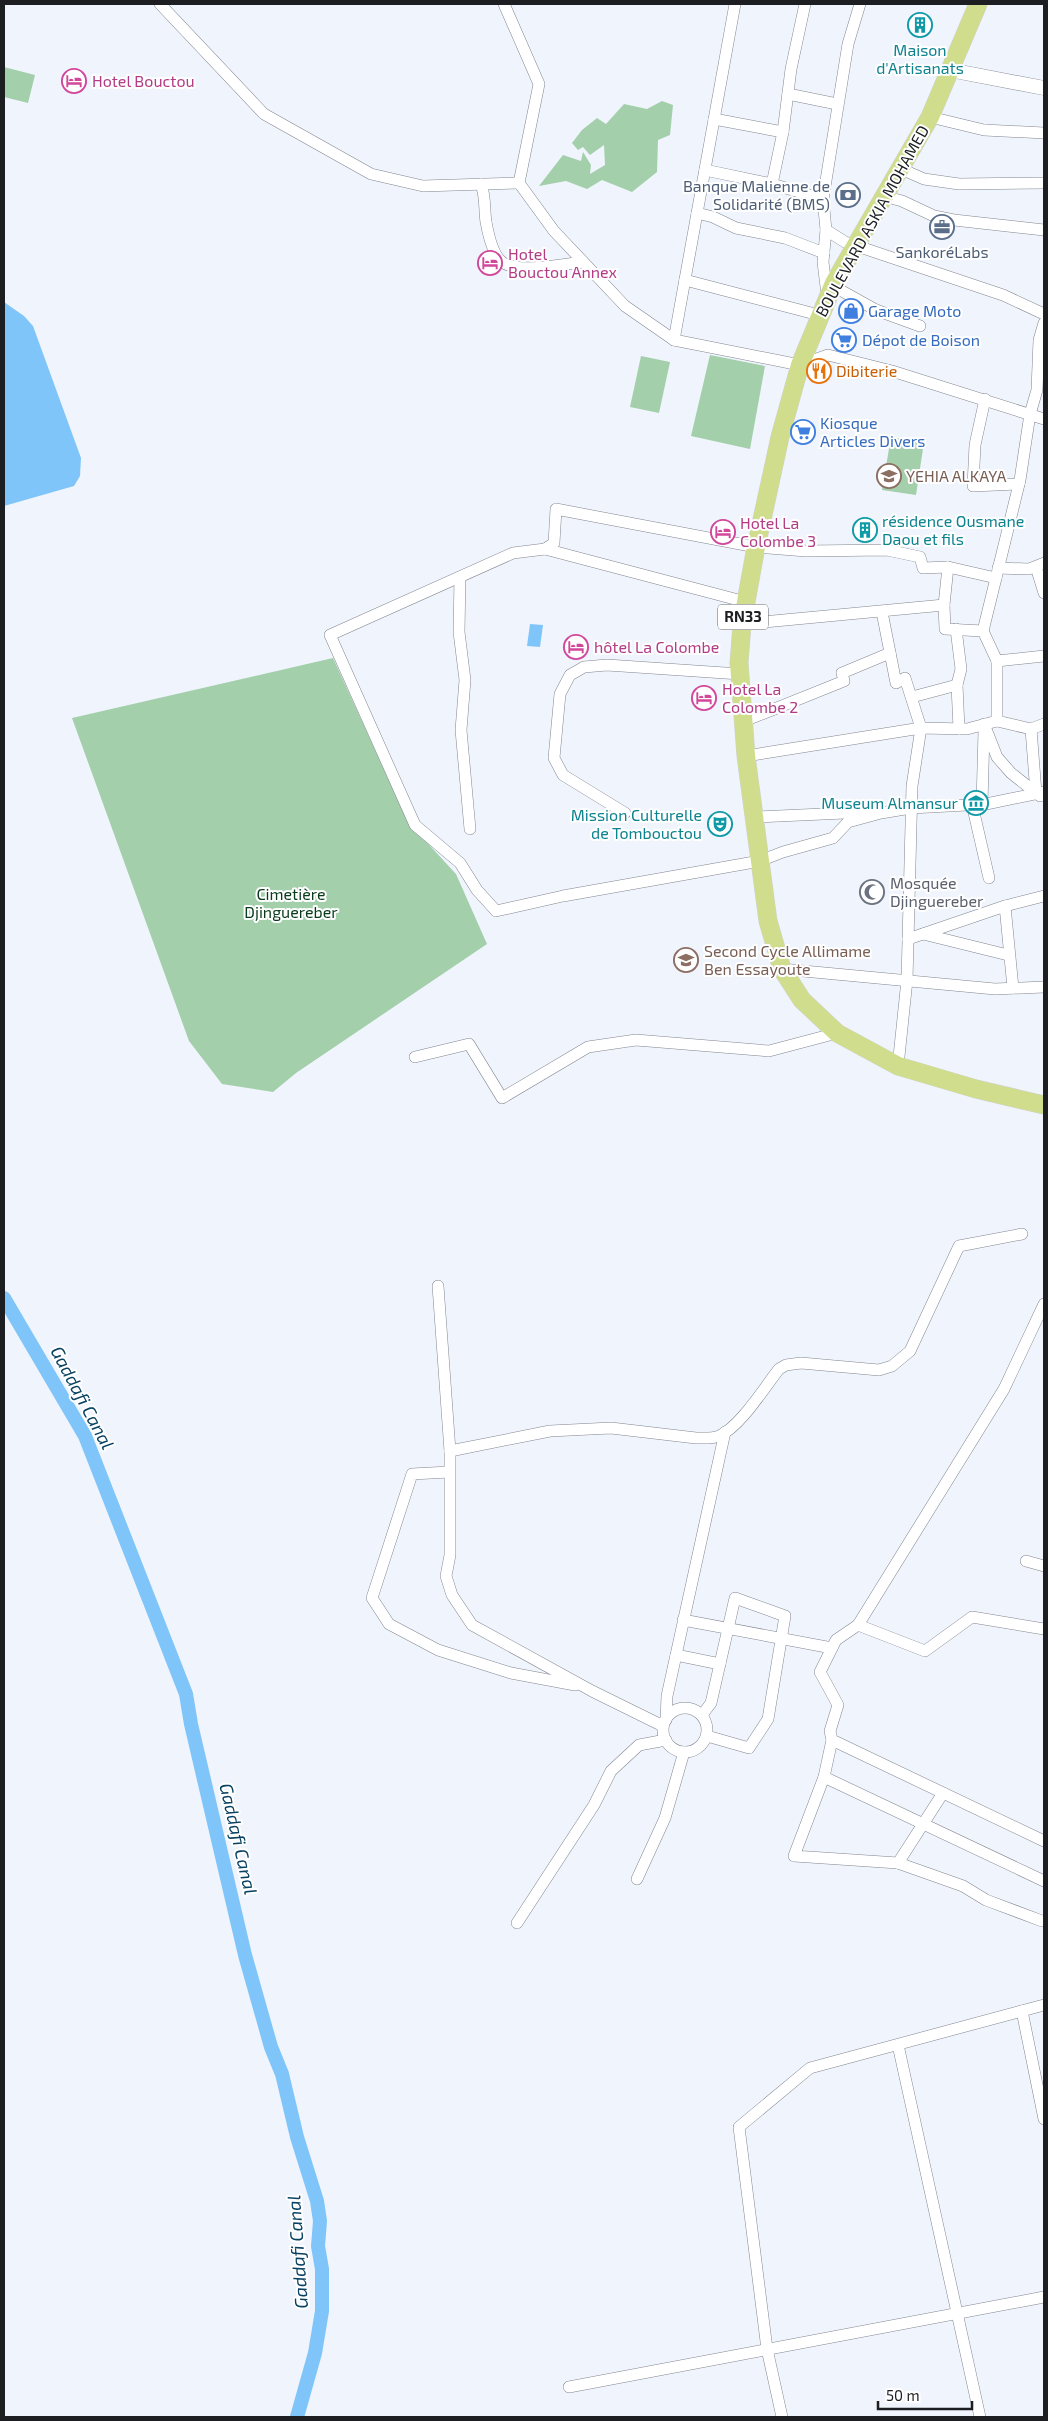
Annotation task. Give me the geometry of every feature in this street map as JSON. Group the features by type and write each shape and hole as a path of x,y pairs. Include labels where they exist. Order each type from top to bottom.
{"main road":[{"name":"BOULEVARD ASKIA MOHAMED","path":"978,4 930,117 899,168 830,292 800,365 780,437 756,547 742,624 740,674 742,722 768,921 782,969 802,1000 837,1033 898,1066 976,1089 1044,1105"}],"street":[{"path":"160,4 264,114 371,174 423,186 519,183"},
{"path":"504,4 539,84 519,183 554,231 625,306 674,340 800,365 828,354 892,371 1044,419"},
{"path":"674,340 735,4"},
{"path":"772,184 788,94 790,69 805,4"},
{"path":"860,4 848,44 823,200 826,230 824,253 830,292 920,326"},
{"path":"950,70 1044,88"},
{"path":"788,94 837,104"},
{"path":"930,117 984,130 1044,133"},
{"path":"714,119 782,132"},
{"path":"899,168 924,179 959,184 1044,183"},
{"path":"705,170 772,184 823,200"},
{"path":"481,184 486,200 486,222 497,256 503,263 518,268 583,262"},
{"path":"884,196 902,201 934,216 1044,230"},
{"path":"698,213 713,216 736,228 785,238 824,253"},
{"path":"826,230 845,242 1003,295 1044,314"},
{"path":"685,280 819,315"},
{"path":"997,721 997,661 983,631 1019,484 1030,414 1037,390 1044,323"},
{"path":"985,400 975,446 973,486 1019,484"},
{"path":"545,549 554,543 556,509 756,547 806,551 887,550 920,557 923,568 948,567 997,573 1040,565 1044,593"},
{"path":"746,602 545,549 513,554 330,635 415,825 460,862 476,890 496,911 563,896 760,862 782,852 833,838 848,822 905,809"},
{"path":"948,567 944,605 945,629 983,631"},
{"path":"460,577 459,632 464,680 461,730 470,829"},
{"path":"742,624 944,605"},
{"path":"882,612 896,683 905,678 921,728 912,786 905,809 907,980 898,1066"},
{"path":"956,629 961,669 956,685 959,729"},
{"path":"742,722 844,681 842,673 890,653"},
{"path":"997,661 1044,656"},
{"path":"625,813 563,775 554,758 560,694 570,675 584,667 607,665 740,674"},
{"path":"912,697 956,685"},
{"path":"746,756 921,728 967,729 997,721 1031,729 1044,724"},
{"path":"984,724 997,757 1011,773 1041,794"},
{"path":"984,724 977,804 989,878"},
{"path":"1031,729 1041,794"},
{"path":"754,816 977,804 1041,794"},
{"path":"908,939 1005,906 1044,896"},
{"path":"1005,906 1008,954 1013,988"},
{"path":"922,934 1008,954"},
{"path":"782,969 995,989 1044,987"},
{"path":"415,1057 469,1044 502,1098 588,1047 636,1040 770,1051 837,1033"},
{"path":"450,1451 550,1431 611,1428 710,1438 725,1432 735,1423 779,1370 786,1365 801,1364 879,1370 892,1366 910,1351 959,1246 1022,1234"},
{"path":"438,1286 450,1451 450,1555 446,1576 452,1596 472,1625 583,1686 665,1723"},
{"path":"1042,1921 986,1900 963,1886 898,1863 794,1856 824,1777 832,1740 830,1731 838,1705 820,1672 836,1640 858,1626 1004,1389 1044,1304"},
{"path":"665,1723 676,1710 690,1708 702,1715 708,1729 707,1736 699,1748 684,1752 677,1750 666,1740 665,1723 667,1696 725,1432"},
{"path":"449,1472 412,1474 372,1598 389,1624 438,1650 511,1673 583,1686"},
{"path":"1026,1561 1044,1566"},
{"path":"702,1715 711,1703 735,1598 784,1616 768,1719 757,1740 749,1748 707,1736"},
{"path":"858,1626 926,1652 972,1617 1044,1628"},
{"path":"683,1620 728,1630 832,1648"},
{"path":"676,1655 720,1664"},
{"path":"518,1924 594,1805 611,1770 639,1745 666,1740"},
{"path":"832,1740 1044,1841"},
{"path":"637,1878 665,1818 684,1752"},
{"path":"824,1777 1044,1881"},
{"path":"898,1863 943,1793"},
{"path":"782,2417 767,2349 739,2127 810,2068 1044,2005"},
{"path":"1022,2011 1044,2119"},
{"path":"898,2045 980,2417"},
{"path":"569,2387 1044,2297"}],"green space":[{"path":"4,67 35,75 28,103 4,97"},
{"path":"662,101 673,105 670,135 658,140 657,172 632,192 602,180 587,189 566,181 539,186 563,155 581,161 583,152 591,165 590,174 605,165 604,145 590,155 583,147 578,150 572,143 582,130 597,118 606,124 624,104 647,109"},
{"path":"710,355 765,366 750,449 691,436"},
{"path":"641,356 670,362 659,413 630,407"},
{"path":"891,437 924,442 916,495 882,490"},
{"name":"Cimetière Djinguereber","path":"333,658 408,822 456,874 487,944 296,1073 273,1092 222,1084 189,1041 72,718"}],"water":[{"path":"4,302 24,316 33,326 81,458 80,476 74,486 4,506"},
{"path":"530,624 543,625 540,647 527,646"}],"waterway":[{"name":"Gaddafi Canal","path":"4,1298 85,1436 186,1694 191,1724 245,1955 271,2047 282,2074 297,2137 317,2201 320,2221 318,2246 322,2269 322,2311 315,2353 297,2417"}],"place":[{"name":"Maison d'Artisanats","path":"920,25"},
{"name":"Hotel Bouctou","path":"74,81"},
{"name":"Banque Malienne de Solidarité (BMS)","path":"848,195"},
{"name":"SankoréLabs","path":"942,227"},
{"name":"Hotel Bouctou Annex","path":"490,263"},
{"name":"Garage Moto","path":"851,311"},
{"name":"Dépot de Boison","path":"844,340"},
{"name":"Dibiterie","path":"819,371"},
{"name":"Kiosque Articles Divers","path":"803,432"},
{"name":"YEHIA ALKAYA","path":"889,476"},
{"name":"résidence Ousmane Daou et fils","path":"865,530"},
{"name":"Hotel La Colombe 3","path":"723,532"},
{"name":"hôtel La Colombe","path":"576,647"},
{"name":"Hotel La Colombe 2","path":"704,698"},
{"name":"Museum Almansur","path":"976,803"},
{"name":"Mission Culturelle de Tombouctou","path":"720,824"},
{"name":"Mosquée Djinguereber","path":"872,892"},
{"name":"Second Cycle Allimame Ben Essayoute","path":"686,960"}]}
